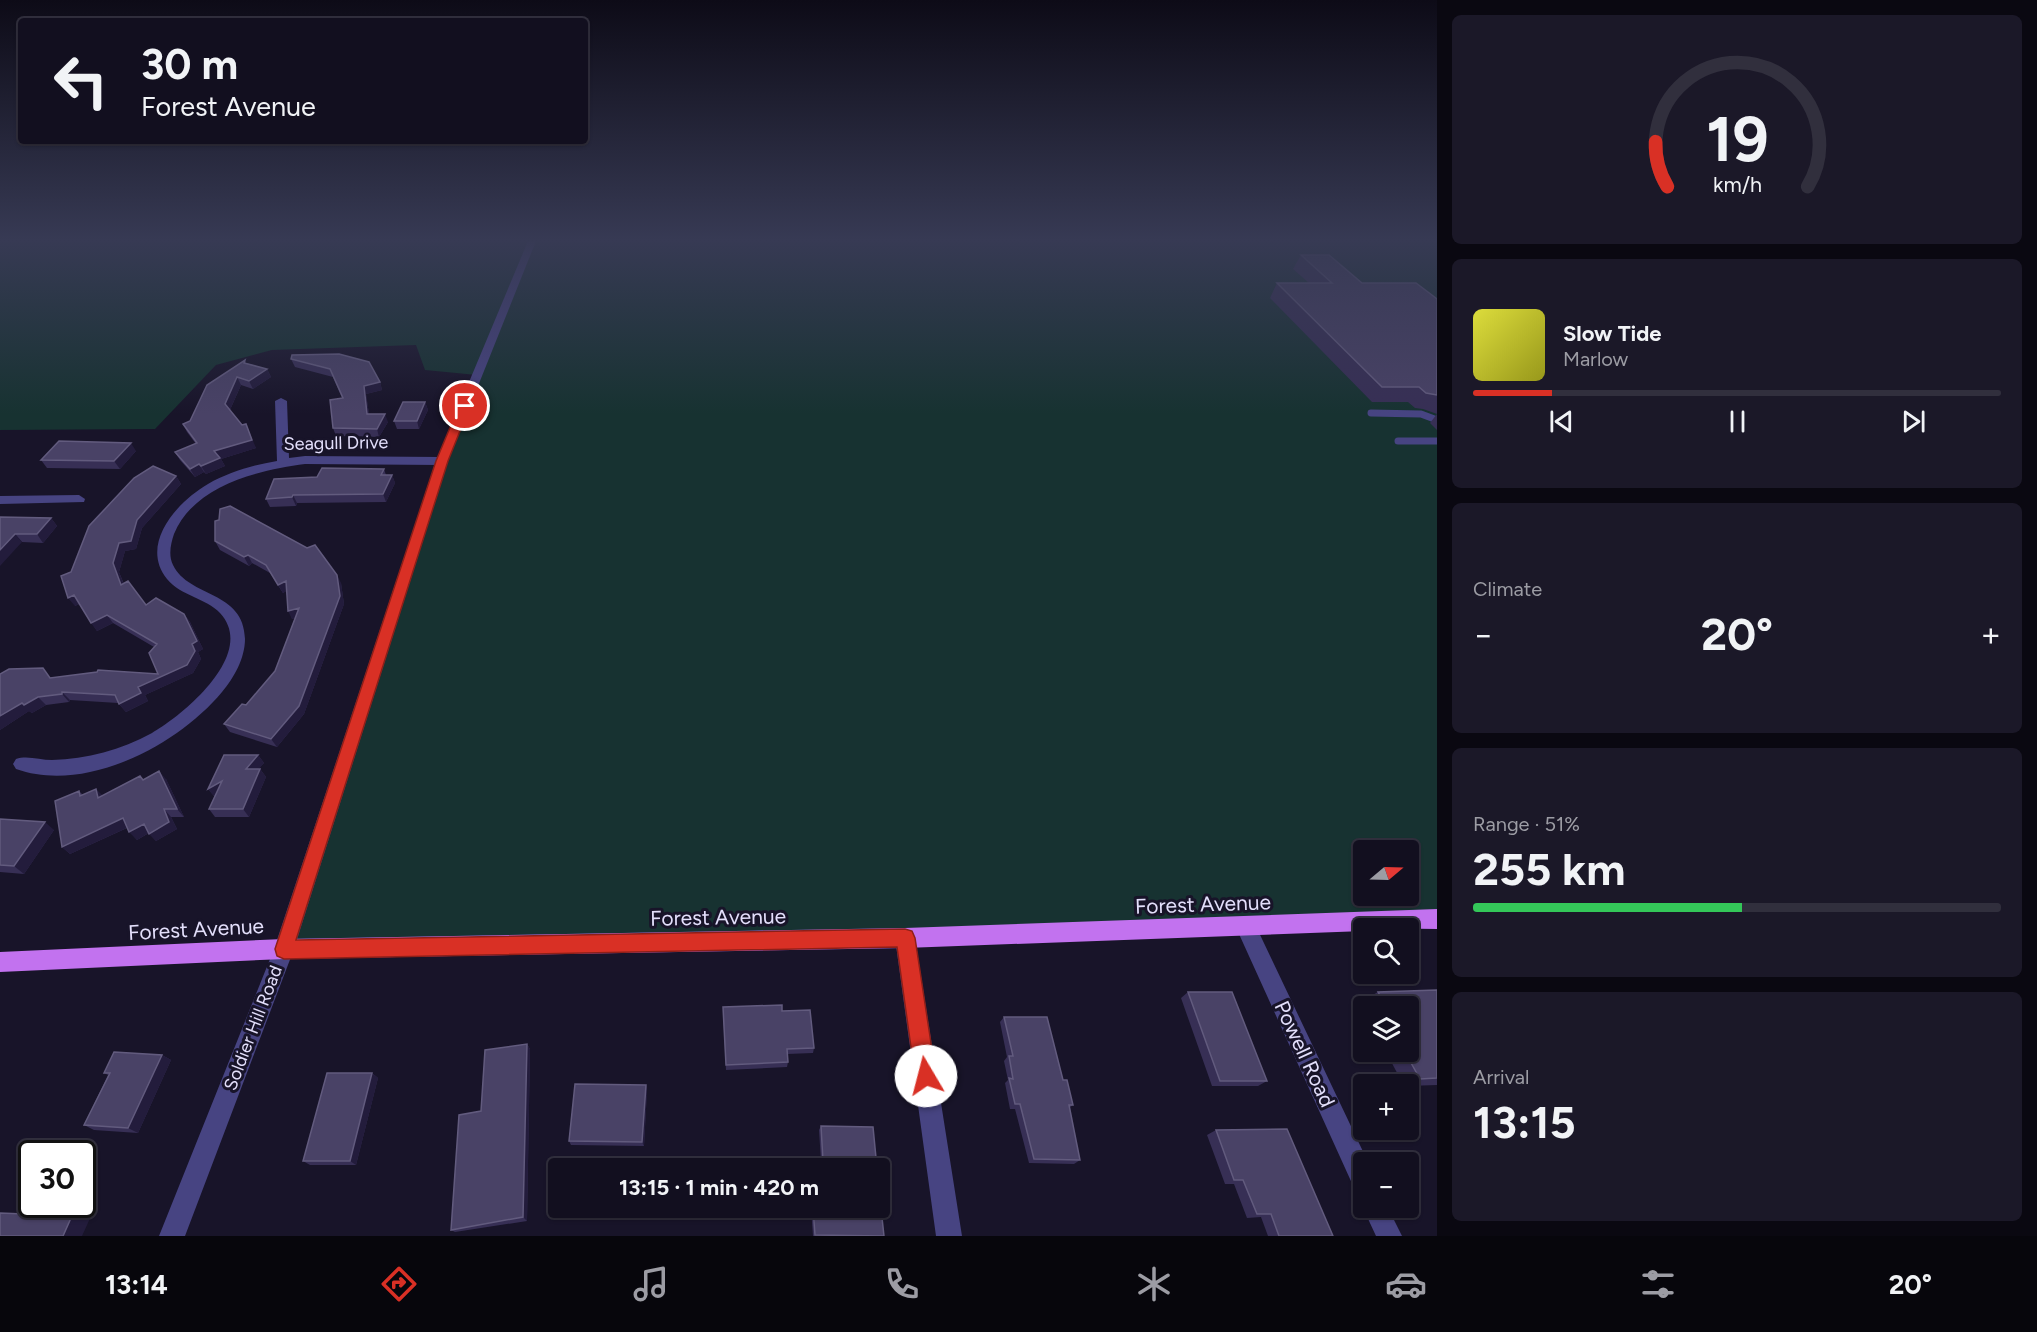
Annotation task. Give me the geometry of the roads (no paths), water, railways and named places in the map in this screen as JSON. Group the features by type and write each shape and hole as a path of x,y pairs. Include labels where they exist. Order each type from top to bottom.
{"main road":[{"name":"Forest Avenue","path":"0,962 284,949 905,938 1437,919"}],"street":[{"name":"Soldier Hill Road","path":"172,1236 284,949 442,461 508,299"},
{"path":"281,401 283,462"},
{"name":"Seagull Drive","path":"22,764 59,768 89,764 147,743 176,726 214,692 227,673 235,655 238,639 236,625 229,612 218,602 183,585 173,576 166,565 163,550 167,534 175,520 202,495 239,475 283,462 305,460 442,461"},
{"path":"0,500 79,499"},
{"name":"Powell Road","path":"1246,927 1353,1158"},
{"path":"905,938 949,1236"},
{"path":"1381,1218 1389,1236"}],"lane":[{"path":"1371,413 1421,414 1437,420"},
{"path":"1398,441 1437,441"}]}
